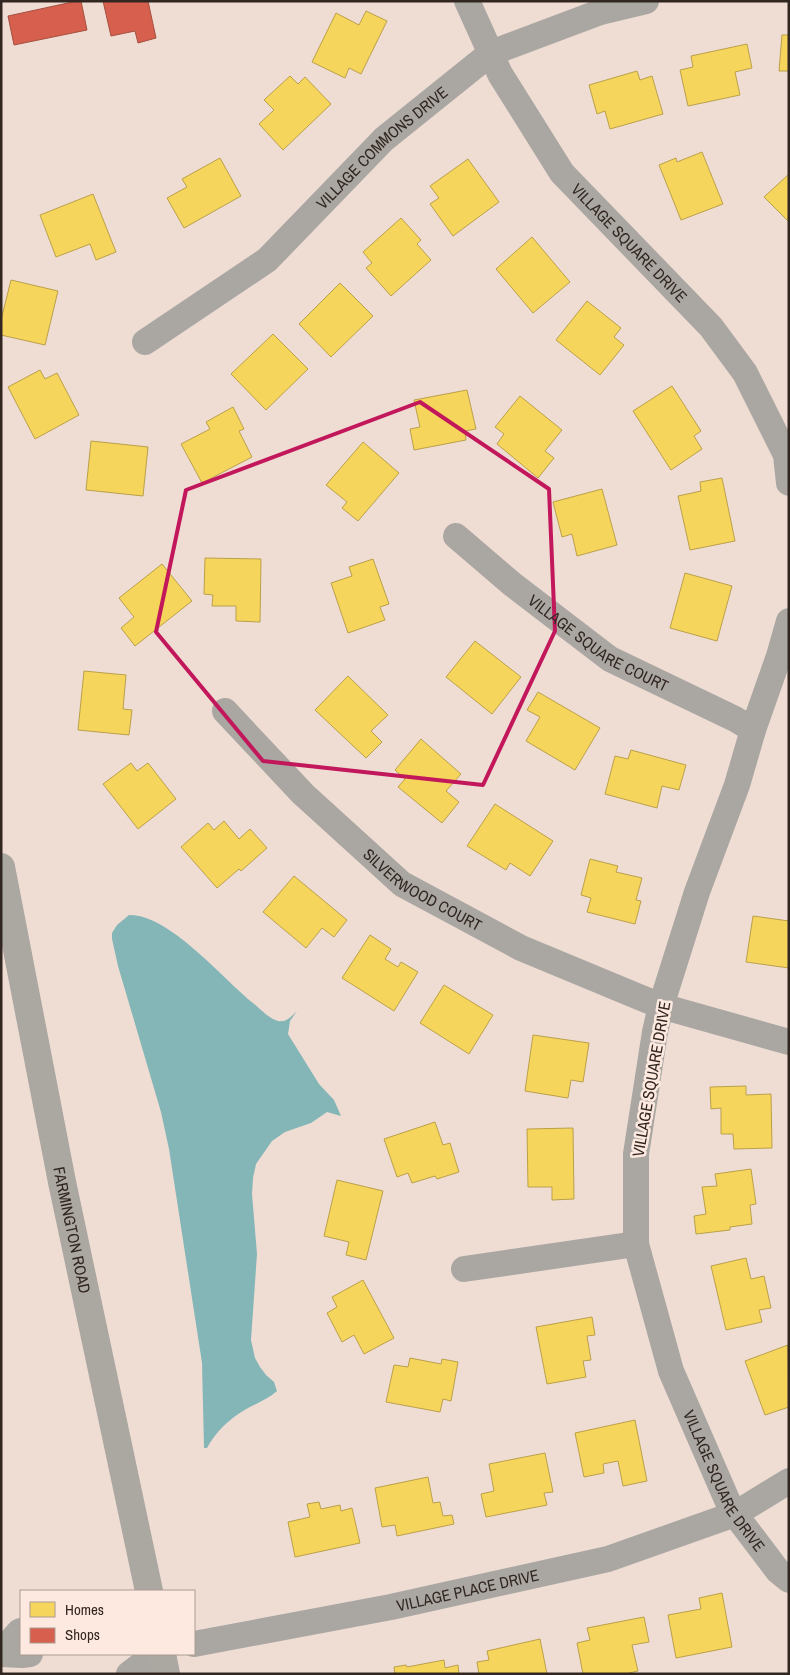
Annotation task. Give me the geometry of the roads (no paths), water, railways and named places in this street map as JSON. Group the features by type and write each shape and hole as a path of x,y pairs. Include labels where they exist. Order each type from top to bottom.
{"street":[{"name":"VILLAGE SQUARE DRIVE","path":"467,1 500,74 562,173 711,327 744,373 786,455 789,483"},
{"name":"VILLAGE COMMONS DRIVE","path":"145,342 267,260 384,139 491,53 600,12 646,1"},
{"name":"VILLAGE SQUARE COURT","path":"456,536 512,584 610,659 735,719 753,730"},
{"name":"VILLAGE SQUARE DRIVE","path":"789,621 753,730 744,764 697,892 662,1006 636,1154 636,1244 671,1371 735,1514 778,1571 789,1580"},
{"name":"SILVERWOOD COURT","path":"225,711 303,794 402,884 521,948 662,1006 789,1042"},
{"name":"FARMINGTON ROAD","path":"1,867 62,1182 148,1590"},
{"path":"464,1269 636,1244"},
{"name":"VILLAGE PLACE DRIVE","path":"195,1644 391,1607 608,1559 735,1514 789,1481"},
{"path":"1,1653 20,1632"},
{"path":"1,1653 20,1655"},
{"path":"129,1674 154,1655"},
{"path":"162,1655 166,1674"},
{"path":"1,1663 3,1674"}],"water":[{"path":"129,915 145,917 178,936 271,1018 284,1021 297,1011 290,1021 288,1034 319,1084 334,1100 341,1116 327,1112 311,1123 285,1132 272,1141 256,1164 252,1194 257,1254 251,1340 255,1358 266,1375 274,1382 277,1391 232,1418 222,1427 207,1448 204,1448 202,1363 169,1149 161,1112 118,966 112,939 112,933 117,925"}]}
